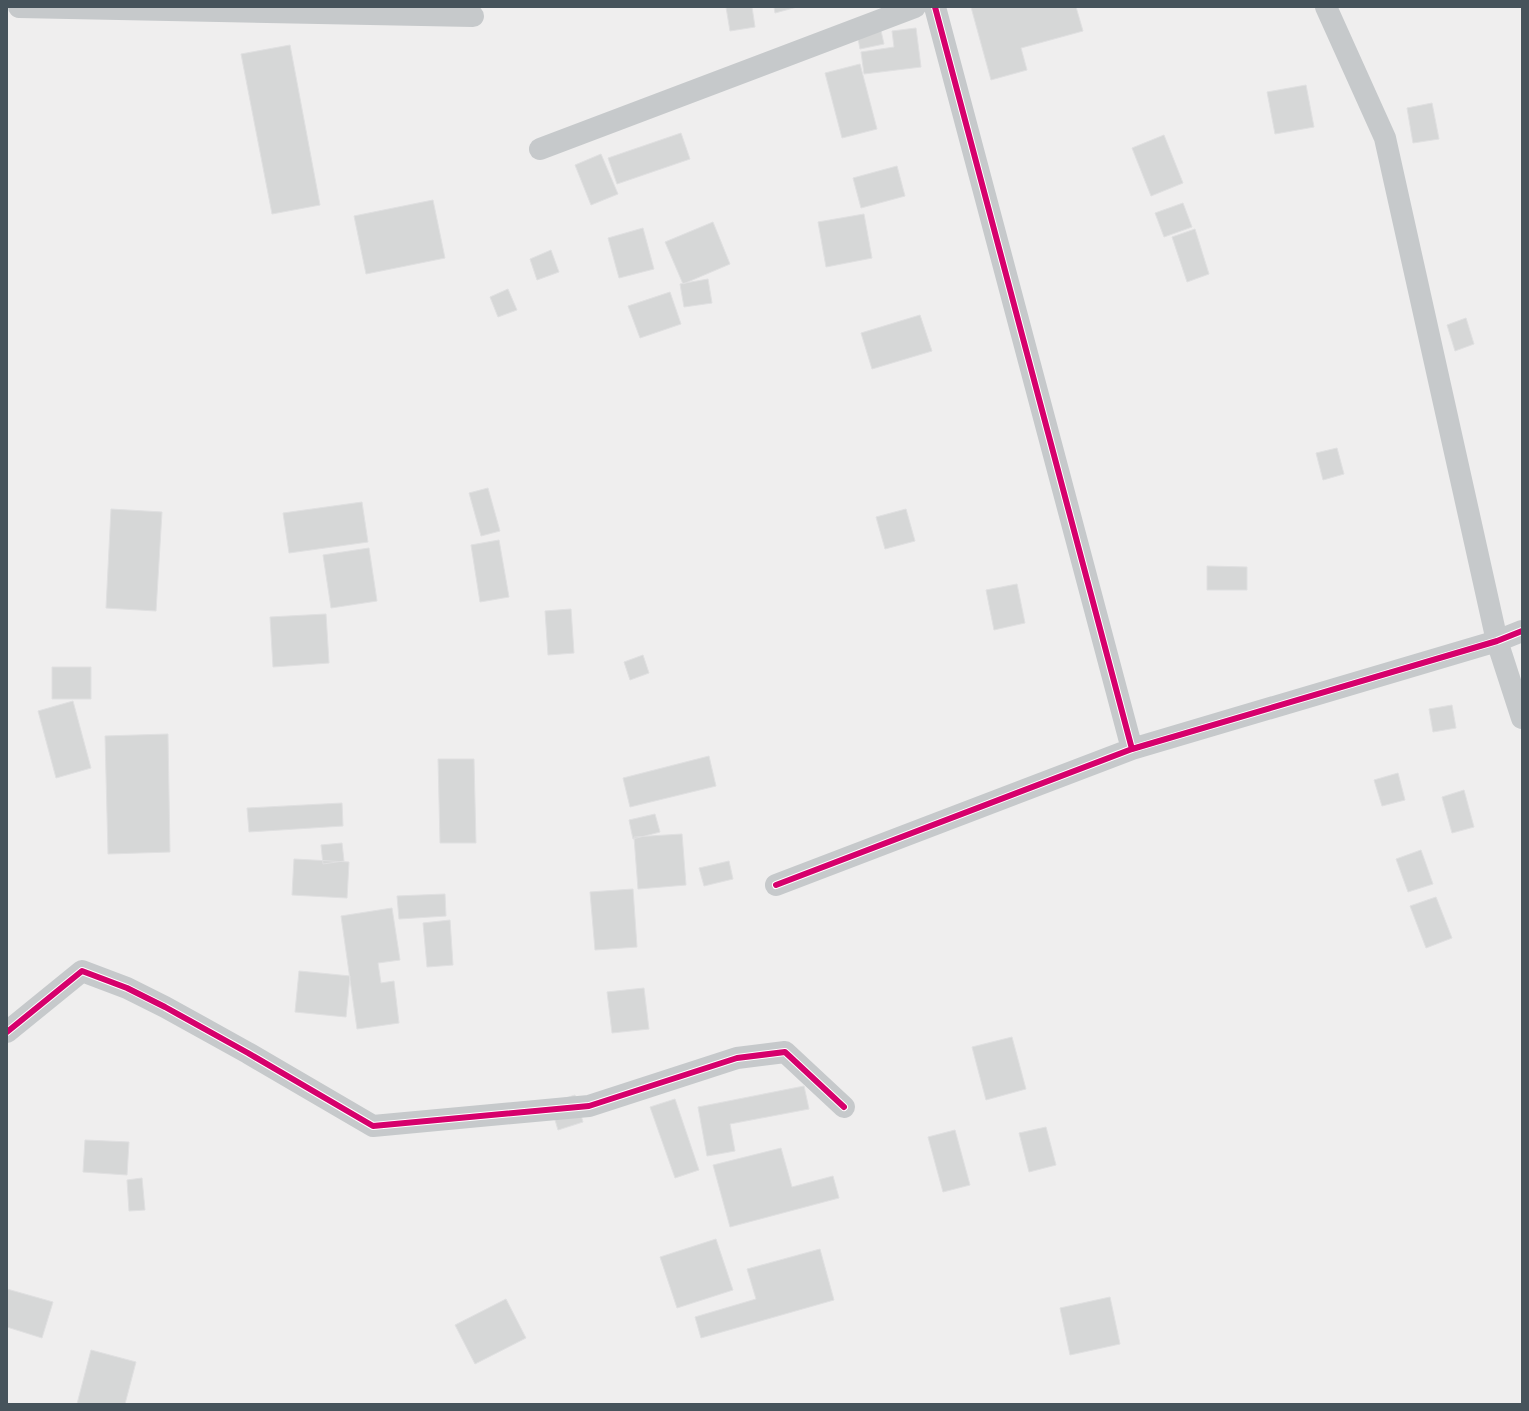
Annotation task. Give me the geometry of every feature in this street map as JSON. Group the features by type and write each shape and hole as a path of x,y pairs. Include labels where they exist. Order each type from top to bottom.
{"street":[{"path":"19,7 473,16"},
{"path":"540,150 915,7"},
{"path":"935,7 1132,749"},
{"path":"1326,7 1384,138 1497,641 1522,718"},
{"path":"776,885 1132,749 1497,641 1522,630"},
{"path":"7,1032 82,971 127,988 165,1007 255,1057 373,1126 588,1106 737,1058 785,1052 844,1106"}],"building":[{"path":"726,7 752,7 755,27 730,31"},
{"path":"774,7 797,7 775,13"},
{"path":"971,7 1076,7 1083,31 1021,48 1027,70 991,80"},
{"path":"879,22 884,44 860,49 856,28"},
{"path":"916,28 921,67 864,74 861,52 894,47 892,31"},
{"path":"290,45 320,205 272,214 241,54"},
{"path":"860,64 877,129 842,138 825,73"},
{"path":"1306,85 1314,127 1275,134 1267,92"},
{"path":"1432,103 1439,139 1413,143 1407,108"},
{"path":"681,133 690,159 617,184 608,158"},
{"path":"1164,135 1183,183 1151,196 1132,148"},
{"path":"601,154 618,194 591,205 575,165"},
{"path":"897,166 905,196 861,208 853,178"},
{"path":"433,200 445,258 366,274 354,216"},
{"path":"1183,203 1192,227 1164,237 1155,213"},
{"path":"864,214 872,258 826,267 818,222"},
{"path":"713,222 730,264 683,284 665,242"},
{"path":"643,228 654,269 619,278 608,238"},
{"path":"1195,229 1209,274 1187,282 1172,237"},
{"path":"551,250 559,272 537,280 530,259"},
{"path":"708,279 712,303 684,307 680,284"},
{"path":"508,289 517,310 498,317 490,297"},
{"path":"670,292 681,324 640,338 628,306"},
{"path":"920,315 932,351 872,369 861,333"},
{"path":"1466,318 1474,344 1455,351 1447,325"},
{"path":"1337,448 1344,474 1323,480 1316,453"},
{"path":"488,488 500,531 481,536 469,493"},
{"path":"362,502 368,542 289,553 283,513"},
{"path":"111,509 162,512 156,611 106,608"},
{"path":"906,509 915,541 885,549 876,517"},
{"path":"499,540 509,597 480,602 471,545"},
{"path":"369,548 377,601 331,608 323,555"},
{"path":"1207,566 1247,567 1247,590 1207,590"},
{"path":"1017,584 1025,623 994,630 986,590"},
{"path":"571,609 574,653 548,655 545,611"},
{"path":"326,614 329,663 273,667 270,617"},
{"path":"643,655 649,673 630,680 624,662"},
{"path":"52,667 91,667 91,699 52,699"},
{"path":"73,701 91,768 56,778 38,711"},
{"path":"1452,705 1456,728 1433,732 1429,709"},
{"path":"168,734 170,852 108,854 105,736"},
{"path":"709,756 716,786 630,807 623,778"},
{"path":"438,759 474,759 476,843 440,843"},
{"path":"1398,773 1405,800 1382,806 1374,780"},
{"path":"1464,790 1474,827 1452,833 1442,797"},
{"path":"342,803 343,826 249,832 247,808"},
{"path":"655,814 660,832 633,839 629,820"},
{"path":"682,834 686,885 638,889 634,837"},
{"path":"342,843 344,861 323,864 321,845"},
{"path":"1421,850 1433,884 1408,892 1396,859"},
{"path":"294,859 349,862 347,898 292,895"},
{"path":"729,861 733,879 704,886 699,868"},
{"path":"633,889 637,947 595,950 590,892"},
{"path":"445,894 446,916 399,919 397,896"},
{"path":"1436,897 1452,938 1426,948 1410,906"},
{"path":"392,908 400,960 378,963 381,983 394,981 399,1023 357,1029 341,916"},
{"path":"450,920 453,965 427,967 423,923"},
{"path":"299,971 350,976 346,1017 295,1012"},
{"path":"644,988 649,1029 612,1033 607,992"},
{"path":"1012,1037 1026,1089 986,1100 972,1047"},
{"path":"804,1086 809,1109 730,1124 735,1151 707,1156 698,1107"},
{"path":"575,1095 583,1122 558,1130 550,1103"},
{"path":"675,1099 699,1170 675,1178 650,1107"},
{"path":"1046,1127 1056,1165 1029,1172 1019,1133"},
{"path":"955,1130 970,1185 943,1192 928,1137"},
{"path":"85,1140 129,1142 127,1175 83,1172"},
{"path":"781,1148 792,1187 833,1176 839,1198 730,1227 713,1165"},
{"path":"142,1178 145,1210 129,1211 127,1180"},
{"path":"716,1239 733,1290 677,1308 660,1257"},
{"path":"820,1249 834,1300 701,1338 695,1317 756,1299 747,1269"},
{"path":"7,1289 53,1302 42,1338 7,1327"},
{"path":"1110,1297 1120,1344 1070,1355 1060,1308"},
{"path":"506,1299 526,1338 475,1364 455,1325"},
{"path":"91,1350 136,1362 125,1404 77,1404"}],"cycle path":[{"path":"935,7 1132,749"},
{"path":"776,885 1132,749 1497,641 1522,631"},
{"path":"7,1032 82,971 127,988 165,1007 248,1053 373,1126 589,1106 737,1058 785,1052 844,1107"}]}
